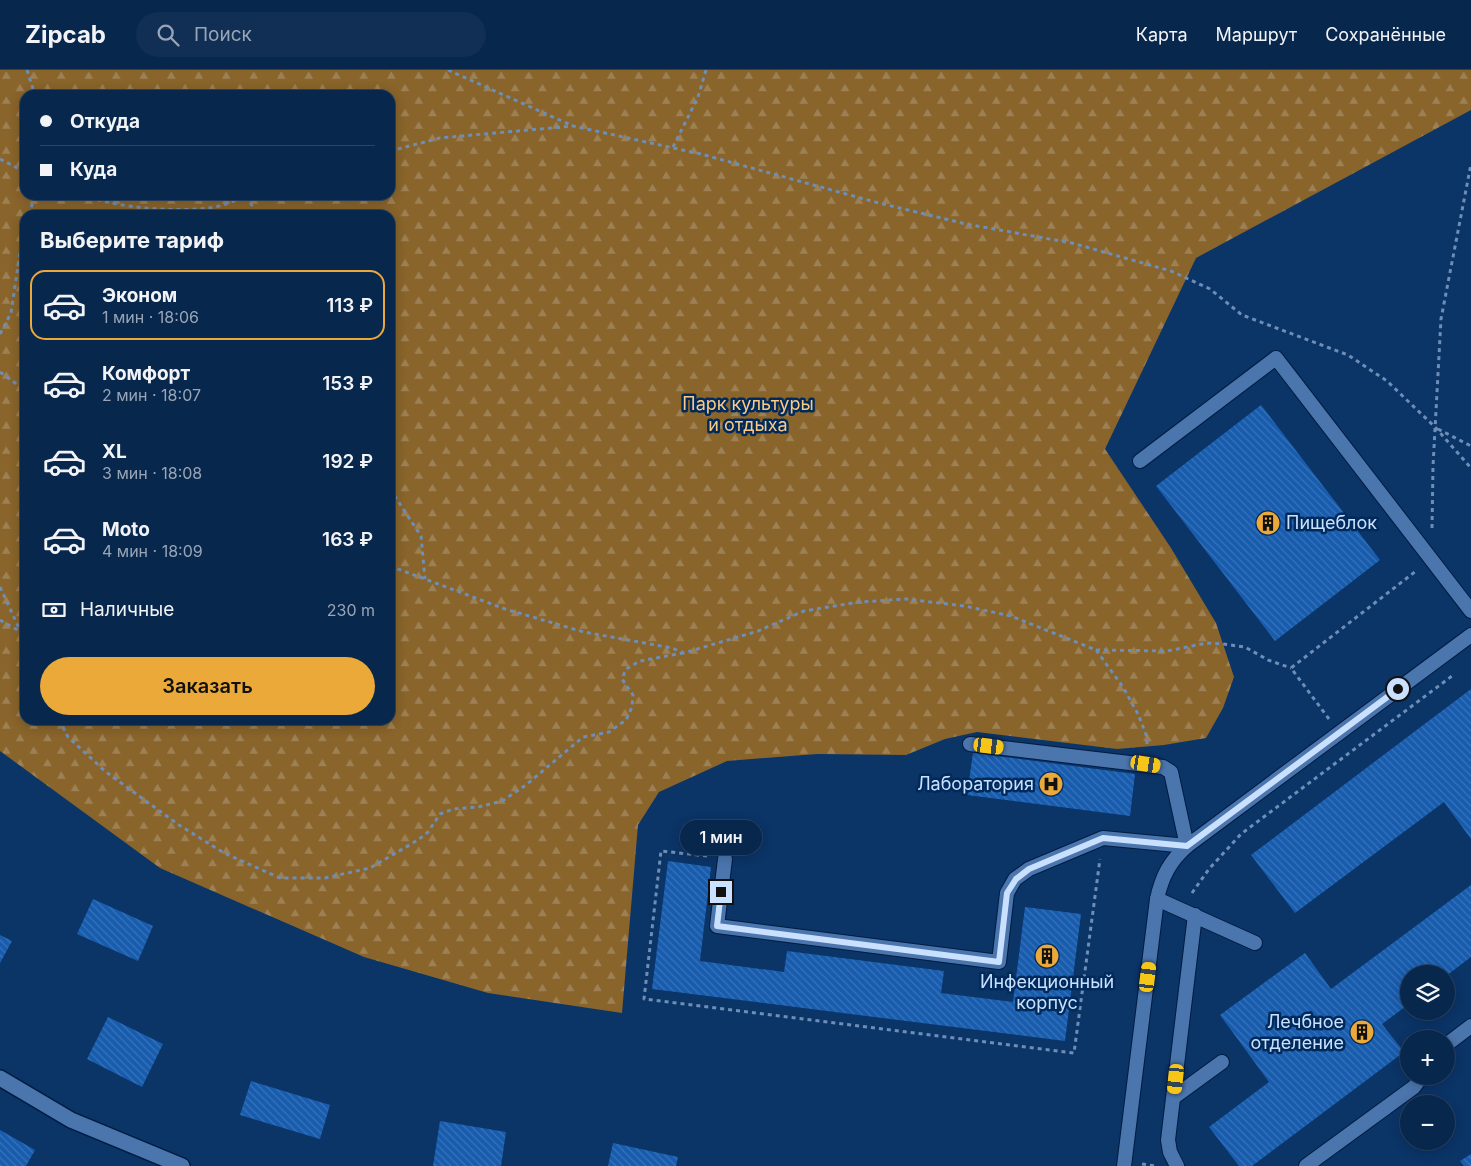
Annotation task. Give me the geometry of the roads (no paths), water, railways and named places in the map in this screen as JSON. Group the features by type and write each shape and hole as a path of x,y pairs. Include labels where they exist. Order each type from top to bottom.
{"street":[{"path":"0,1078 71,1120 182,1166"}],"lane":[{"path":"1140,461 1276,358 1471,610"},
{"path":"1124,1166 1157,898 1160,884 1167,868 1177,854 1187,846 1471,635"},
{"path":"970,744 1163,767 1170,772 1187,846"},
{"path":"725,858 717,926 999,962 1007,893 1016,879 1029,869 1103,838 1187,846"},
{"path":"1157,898 1255,943"},
{"path":"1177,1166 1170,1152 1168,1140 1195,915"},
{"path":"1455,1038 1471,1026"},
{"path":"1174,1097 1222,1062"},
{"path":"1306,1166 1415,1085"}],"place":[{"name":"Пищеблок","path":"1268,523"},
{"name":"Лаборатория","path":"1051,784"},
{"name":"Инфекционный корпус","path":"1047,956"},
{"name":"Лечбное отделение","path":"1362,1032"}],"park label":[{"name":"Парк культуры и отдыха","path":"748,414"}]}
